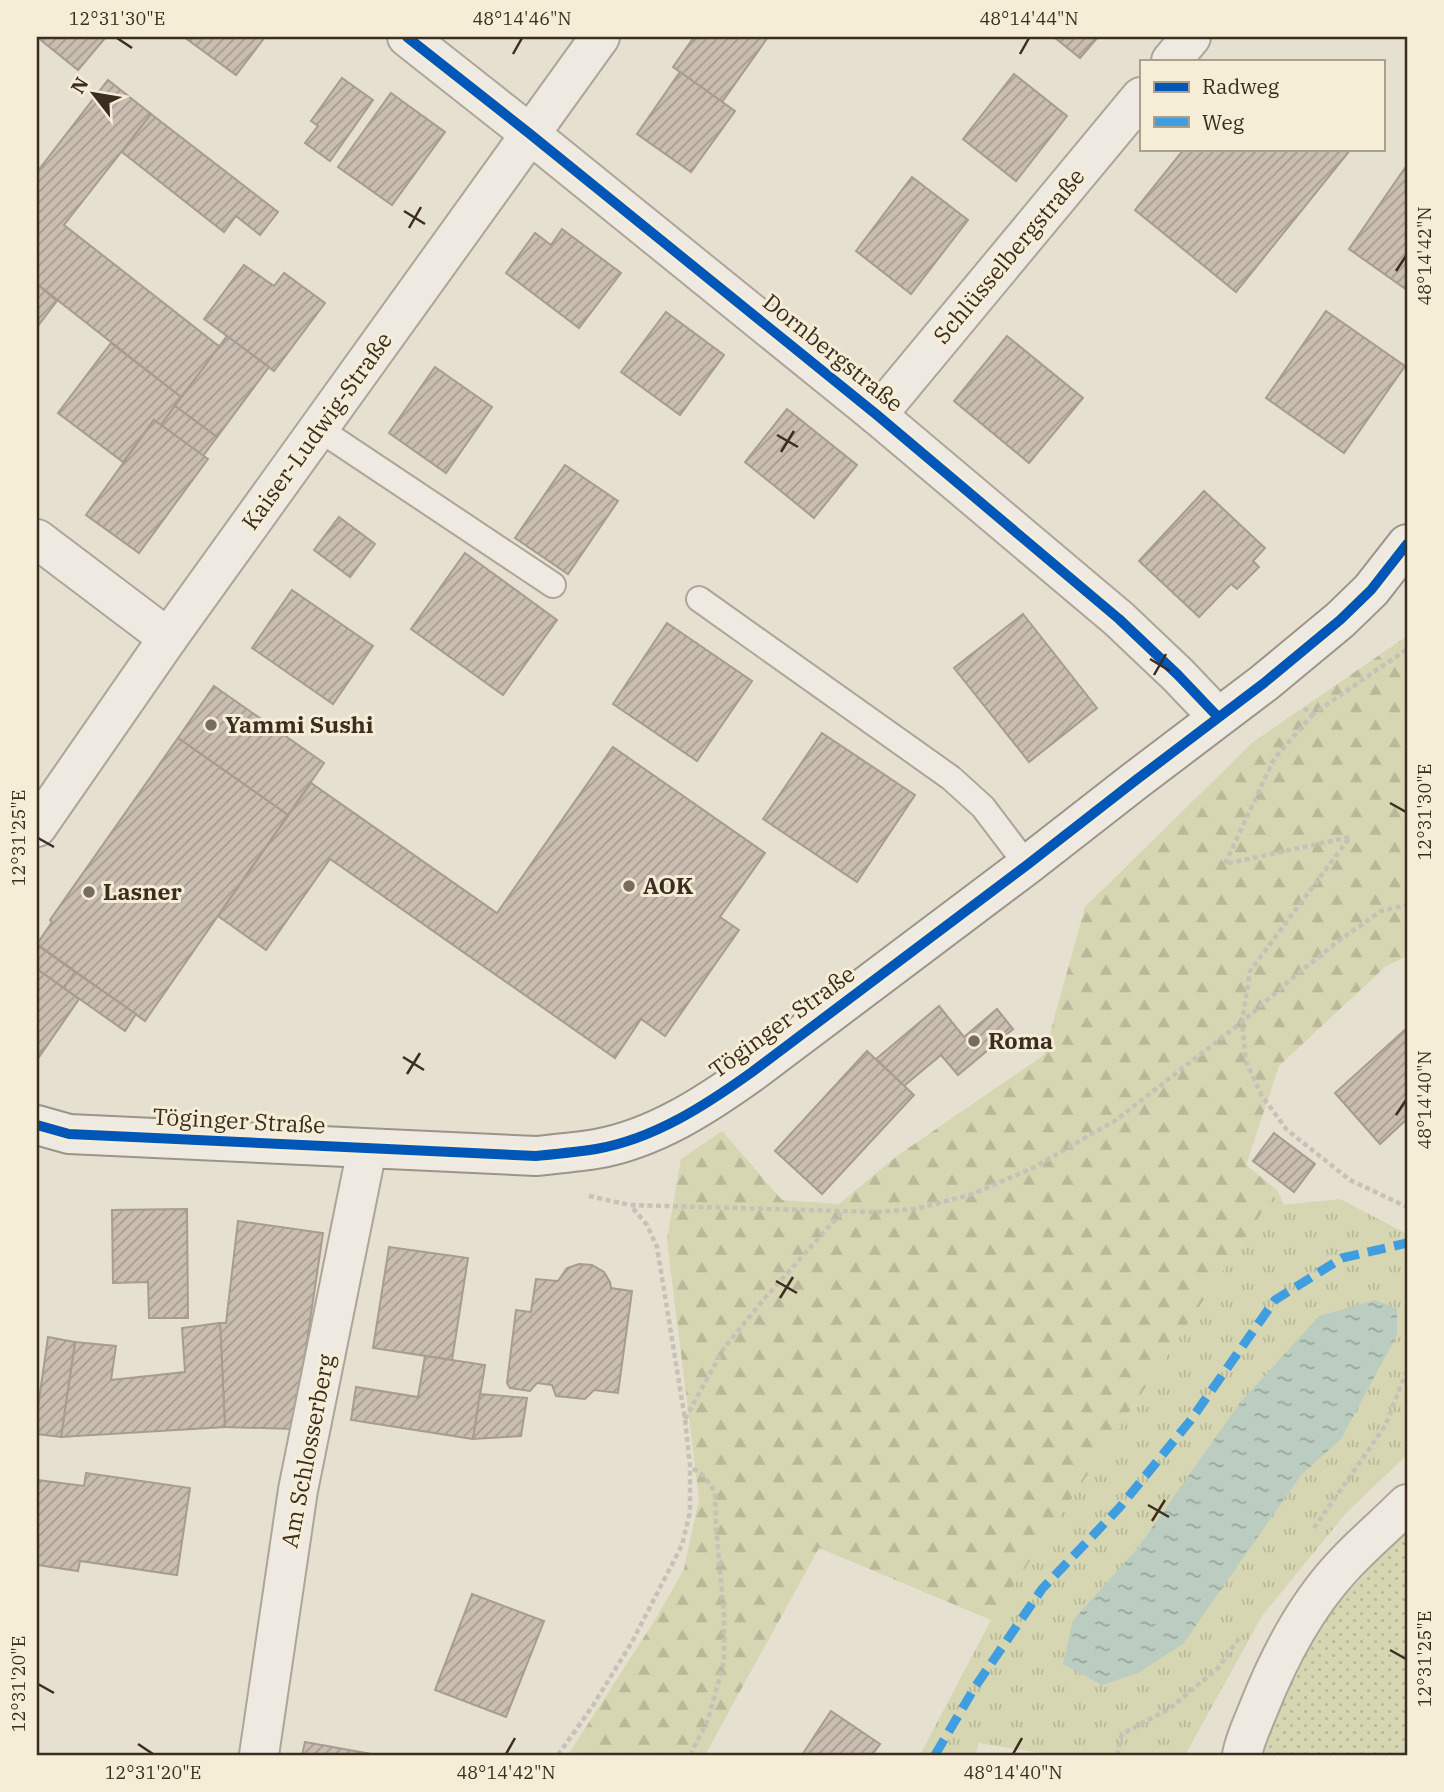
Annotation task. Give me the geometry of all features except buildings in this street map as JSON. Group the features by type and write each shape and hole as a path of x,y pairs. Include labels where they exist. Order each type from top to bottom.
{"street":[{"name":"Dornbergstraße","path":"407,37 877,415 1119,619 1178,675 1218,718"},
{"name":"Kaiser-Ludwig-Straße","path":"37,827 168,638 600,37"},
{"path":"1172,60 1191,37"},
{"name":"Schlüsselbergstraße","path":"877,415 1140,98"},
{"path":"37,539 168,638"},
{"name":"Töginger Straße","path":"47,1134 536,1156 598,1149 665,1125 720,1094 752,1072 1264,684 1371,590 1407,544"},
{"name":"Am Schlosserberg","path":"259,1755 298,1490 367,1149"},
{"path":"1242,1755 1264,1693 1309,1608 1341,1568 1407,1504"}],"lane":[{"path":"319,429 553,585"},
{"path":"699,599 951,779 983,807 1027,865"}],"path":[{"path":"1407,649 1313,714 1274,759 1225,864 1350,837 1250,971 1242,1022 1246,1062 1262,1096 1287,1130 1350,1181 1407,1207"},
{"path":"1264,684 1313,714"},
{"path":"558,1755 592,1707 632,1642 682,1545 690,1512 691,1466 657,1247 647,1225 630,1205 877,1212 915,1209 970,1195 1033,1168 1116,1120 1242,1022 1296,975 1381,911 1407,905"},
{"path":"685,1419 724,1348 844,1210"},
{"path":"1312,1530 1385,1426 1407,1370"},
{"path":"690,1755 708,1720 724,1661 724,1615 715,1492 705,1477 691,1466"},
{"path":"1117,1755 1122,1734 1170,1709 1218,1668 1242,1634"}],"green space":[{"path":"1407,636 1407,956 1385,967 1279,1066 1246,1165 1277,1190 991,1620 819,1548 705,1755 568,1755 655,1620 684,1569 699,1499 667,1240 681,1159 722,1131 782,1200 839,1204 897,1156 1044,1055 1085,907 1253,742"},
{"path":"1277,1190 1284,1205 1340,1199 1407,1234 1407,1455 1346,1513 1262,1616 1185,1755 1052,1755 979,1743 975,1755 920,1755 991,1620"},
{"path":"1407,1529 1407,1755 1261,1755 1275,1707 1323,1619"}],"water":[{"path":"1375,1300 1397,1309 1397,1335 1341,1439 1301,1475 1183,1644 1138,1673 1102,1685 1063,1664 1073,1620 1137,1549 1239,1404 1319,1316"}],"marked path":[{"path":"935,1755 975,1687 1042,1589 1120,1507 1190,1421 1275,1300 1342,1258 1407,1243"}],"cycle path":[{"path":"407,37 877,415 1119,619 1218,717"},
{"path":"37,1125 69,1134 536,1156 596,1149 659,1129 716,1097 752,1072 1264,683 1340,620 1371,590 1407,544"}],"place":[{"name":"Yammi Sushi","path":"211,725"},
{"name":"AOK","path":"629,886"},
{"name":"Lasner","path":"89,892"},
{"name":"Roma","path":"974,1041"}]}
